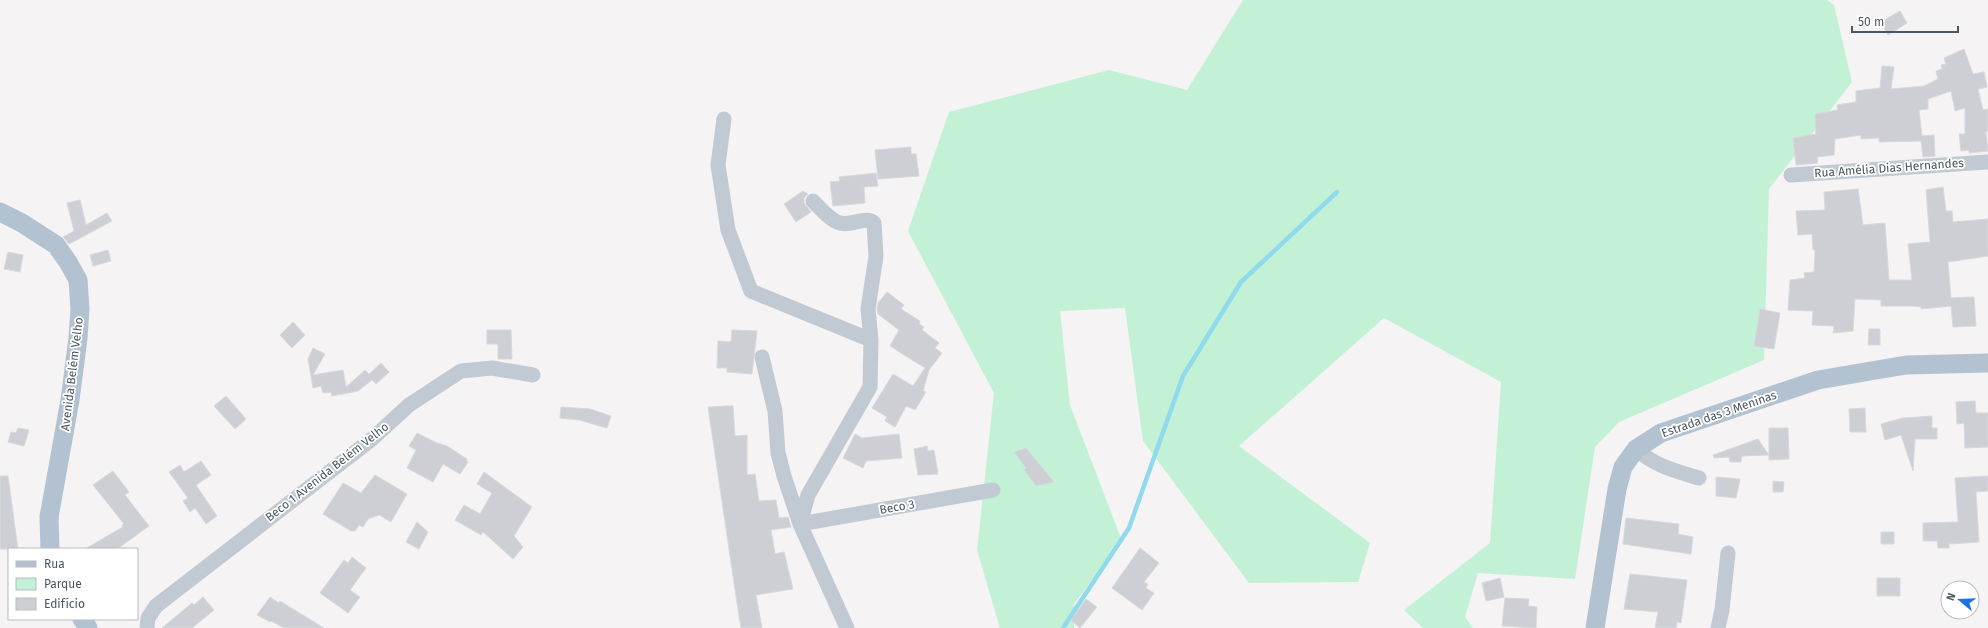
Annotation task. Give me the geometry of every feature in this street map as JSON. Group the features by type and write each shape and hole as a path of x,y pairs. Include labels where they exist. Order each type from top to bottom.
{"main road":[{"name":"Avenida Belém Velho","path":"0,212 22,223 56,245 78,280 80,309 78,338 70,400 49,518 50,548"},
{"name":"Estrada das 3 Meninas","path":"1595,628 1617,489 1623,467 1636,449 1661,433 1818,380 1906,365 1988,363"}],"street":[{"path":"724,120 718,165 728,230 751,291 871,340"},
{"name":"Rua Amélia Dias Hernandes","path":"1791,175 1988,162"},
{"path":"800,524 808,495 870,387 871,340 868,309 876,256 874,223 866,220 846,224 837,222 813,201"},
{"path":"762,357 775,411 778,453 800,524 847,628"},
{"name":"Beco 1 Avenida Belém Velho","path":"146,628 148,618 156,606 372,439 409,405 460,371 492,368 533,375"},
{"path":"1636,449 1650,461 1667,469 1699,478"},
{"name":"Beco 3","path":"800,524 993,490"},
{"path":"1718,628 1722,610 1728,553"}],"green space":[{"path":"1243,0 1827,0 1834,5 1852,82 1769,189 1764,360 1619,422 1595,447 1575,579 1478,573 1465,617 1473,628 1423,628 1404,610 1490,543 1501,382 1384,318 1239,446 1370,543 1358,582 1249,583 1143,441 1125,308 1060,311 1070,405 1122,541 1074,604 1074,628 1000,628 977,550 994,393 908,231 949,112 1109,70 1187,90"}],"building":[{"path":"1900,11 1907,23 1888,35 1881,22"},
{"path":"1964,49 1973,74 1984,72 1987,87 1978,89 1983,110 1988,109 1988,131 1986,131 1988,151 1969,153 1969,150 1961,151 1959,134 1965,134 1965,108 1955,111 1951,91 1928,99 1928,109 1919,110 1922,136 1934,135 1935,156 1923,157 1921,141 1879,142 1879,138 1861,139 1861,135 1835,139 1834,155 1817,157 1818,163 1796,165 1793,138 1816,134 1815,114 1838,110 1837,105 1856,102 1856,91 1880,88 1882,66 1894,67 1891,89 1924,86 1938,79 1936,71 1942,69 1941,65 1946,64 1944,58"},
{"path":"911,147 911,154 916,154 919,176 878,179 875,150"},
{"path":"876,173 878,186 864,187 865,203 833,206 830,182 840,181 839,177"},
{"path":"1943,187 1946,211 1952,211 1953,222 1988,219 1988,256 1948,262 1951,298 1974,297 1976,326 1953,327 1951,306 1921,309 1921,307 1912,306 1881,306 1881,300 1855,299 1853,331 1833,333 1834,326 1812,325 1813,311 1788,310 1790,280 1805,278 1804,273 1814,272 1815,250 1813,250 1812,234 1798,235 1796,211 1825,210 1824,192 1858,189 1863,225 1885,223 1889,280 1912,280 1908,244 1930,242 1926,190"},
{"path":"803,191 808,194 804,198 804,203 811,212 796,222 784,204"},
{"path":"80,200 86,225 107,213 112,221 69,244 63,237 74,231 67,203"},
{"path":"108,250 111,261 93,266 90,255"},
{"path":"8,252 23,255 20,272 4,269"},
{"path":"887,292 904,305 901,309 920,321 919,324 924,327 922,330 939,343 935,348 942,353 929,370 923,391 926,392 915,410 906,406 895,427 885,421 887,417 872,408 893,374 913,386 925,368 890,346 899,330 878,314 877,309 878,303"},
{"path":"1760,309 1780,313 1774,349 1754,346"},
{"path":"293,322 305,335 292,348 280,335"},
{"path":"1869,329 1880,329 1880,345 1868,345"},
{"path":"487,330 511,330 512,359 498,359 498,344 487,344"},
{"path":"732,330 757,331 752,374 727,372 727,368 717,368 718,341 731,342"},
{"path":"313,348 325,354 313,375 343,370 346,387 365,370 369,374 381,363 389,372 376,384 372,380 358,391 332,396 331,392 323,393 321,386 313,388 308,359"},
{"path":"226,396 246,419 235,429 214,406"},
{"path":"1975,401 1976,413 1988,413 1988,447 1965,448 1964,423 1957,424 1956,402"},
{"path":"733,406 735,436 747,435 747,475 755,474 759,501 776,500 779,518 788,517 791,527 771,530 775,554 784,552 793,589 756,595 762,628 741,628 708,407"},
{"path":"561,407 590,409 611,416 607,428 579,420 560,418"},
{"path":"1865,408 1866,432 1850,432 1849,409"},
{"path":"1932,416 1932,428 1937,428 1937,439 1915,439 1913,471 1901,435 1885,440 1881,424 1903,418"},
{"path":"18,428 29,430 24,446 8,442 11,432 16,433"},
{"path":"1769,428 1788,428 1789,459 1769,460"},
{"path":"417,433 437,443 447,446 467,459 466,461 468,462 460,474 443,464 433,482 407,468 416,450 409,446"},
{"path":"855,434 862,438 899,434 902,458 866,461 863,468 843,458"},
{"path":"1758,439 1769,455 1742,456 1741,462 1730,462 1729,457 1714,458 1713,455"},
{"path":"927,446 928,451 934,450 938,474 918,475 914,449"},
{"path":"1026,448 1054,482 1036,486 1024,470 1026,468 1014,452"},
{"path":"201,461 211,475 196,485 217,516 206,524 195,508 190,512 183,501 188,498 169,472 180,465 184,472"},
{"path":"113,471 129,492 125,495 149,526 118,548 87,548 123,527 122,525 124,524 93,485"},
{"path":"484,472 532,507 514,536 523,547 513,559 483,532 481,535 455,520 464,505 480,514 492,493 477,484"},
{"path":"375,475 407,494 391,522 379,515 368,519 363,527 359,525 355,531 351,531 323,514 343,483 361,493"},
{"path":"0,476 8,476 18,548 0,549"},
{"path":"1988,476 1988,491 1976,492 1979,542 1949,544 1949,548 1938,548 1937,541 1923,541 1923,523 1958,522 1955,478"},
{"path":"1716,477 1740,479 1736,498 1716,496"},
{"path":"1773,481 1784,482 1783,492 1773,492"},
{"path":"1626,518 1679,524 1678,534 1693,537 1691,554 1623,544"},
{"path":"417,522 428,532 419,549 406,542"},
{"path":"1881,532 1894,532 1894,544 1881,544"},
{"path":"1140,548 1159,563 1144,582 1148,584 1146,588 1154,593 1142,610 1112,588"},
{"path":"352,557 366,568 350,590 360,597 348,613 320,593 344,560 348,563"},
{"path":"1630,574 1687,580 1681,623 1677,622 1676,628 1655,628 1658,612 1624,609"},
{"path":"1500,578 1504,597 1486,601 1482,583"},
{"path":"1877,578 1900,578 1900,596 1877,596"},
{"path":"203,597 214,610 192,628 162,628 192,603 194,605"},
{"path":"270,597 279,603 280,601 324,628 284,628 257,615"},
{"path":"1505,598 1529,599 1528,606 1537,607 1536,628 1502,626"},
{"path":"1086,599 1097,607 1080,628 1071,620"}],"waterway":[{"path":"1063,628 1129,528 1183,376 1241,282 1337,192"}]}
